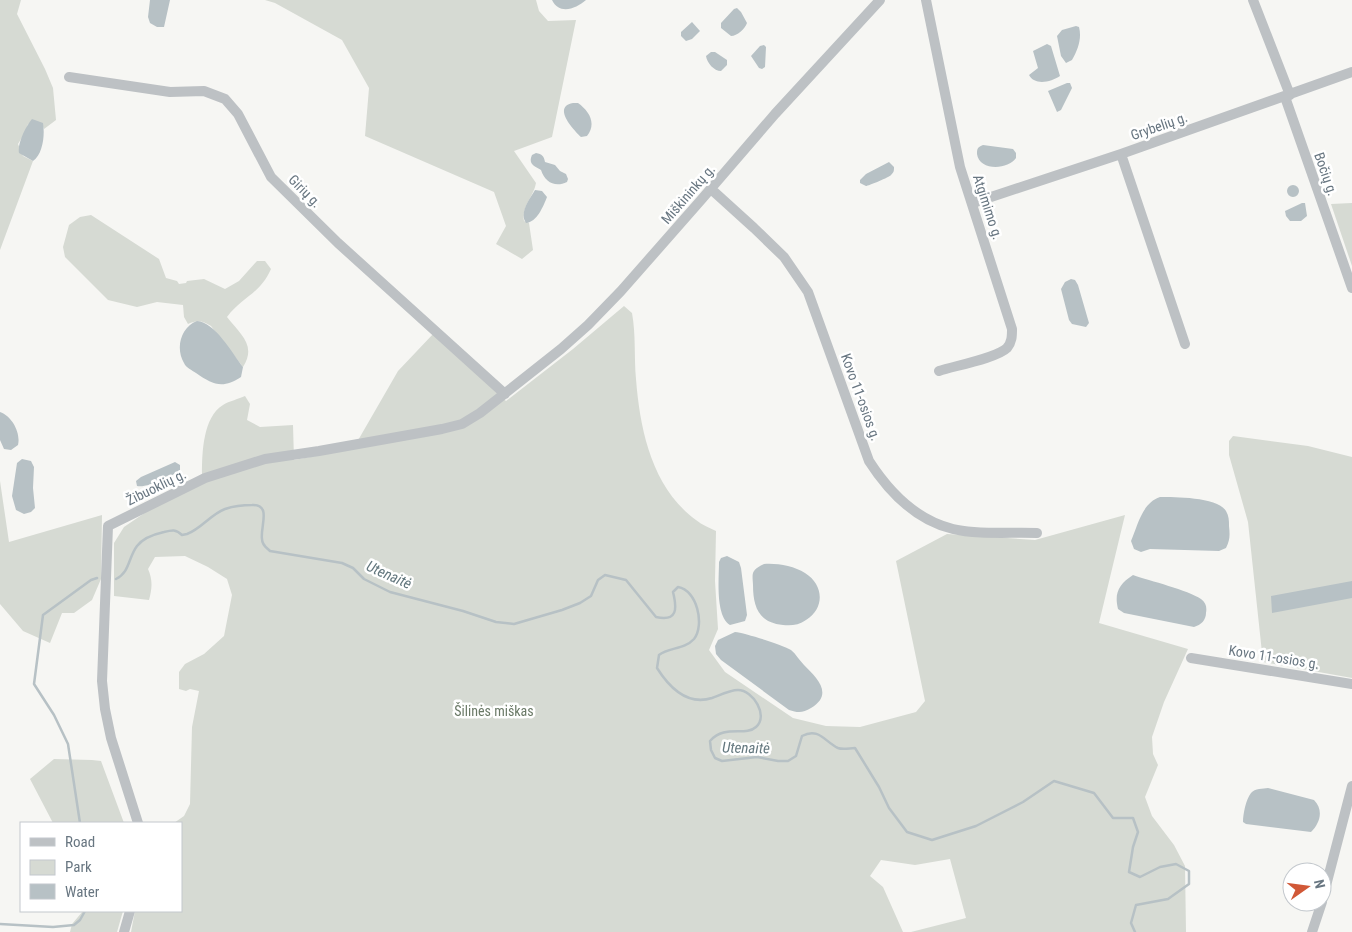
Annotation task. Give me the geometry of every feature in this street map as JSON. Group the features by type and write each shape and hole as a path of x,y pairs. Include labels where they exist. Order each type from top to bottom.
{"street":[{"name":"Miškininkų g.","path":"505,394 561,349 588,325 621,291 775,114 880,0"},
{"name":"Atgimimo g.","path":"926,0 960,167 1012,329 1012,338 1008,347 999,354 939,371"},
{"name":"Bočių g.","path":"1253,0 1352,288"},
{"name":"Grybelių g.","path":"973,203 1121,154 1352,72"},
{"name":"Girių g.","path":"69,77 170,92 204,91 225,99 238,114 271,177 338,243 505,394"},
{"path":"1121,154 1186,344"},
{"name":"Kovo 11-osios g.","path":"711,189 784,257 808,292 869,461 880,478 917,515 953,529 1037,533"},
{"name":"Žibuoklių g.","path":"138,822 111,738 102,681 108,526 205,478 265,459 329,450 455,426 480,413 505,394"},
{"name":"Kovo 11-osios g.","path":"1191,658 1352,684"},
{"path":"1332,863 1352,786"},
{"path":"124,932 130,912"},
{"path":"1312,932 1319,912"}],"green space":[{"path":"0,0 21,0 17,14 53,88 56,120 44,129 42,123 28,124 18,144 23,156 33,161 0,250"},
{"path":"265,0 536,0 539,11 548,21 576,20 552,137 514,151 536,183 524,211 524,221 529,223 533,250 522,259 496,244 506,226 494,192 365,136 369,88 342,40 275,3"},
{"path":"1352,203 1352,266 1331,204"},
{"path":"91,215 159,259 166,278 177,281 179,284 204,279 225,289 239,281 257,261 265,261 271,269 267,277 227,317 248,346 247,359 243,367 211,326 200,321 188,324 184,317 183,305 157,302 137,307 108,300 65,257 63,247 69,225 80,217"},
{"name":"Šilinės miškas","path":"624,306 632,313 638,398 645,438 651,457 669,492 681,507 698,522 716,531 715,581 718,629 709,650 725,672 793,718 826,726 860,727 916,712 925,701 896,561 947,534 1035,540 1125,515 1099,623 1188,649 1164,702 1152,737 1153,754 1158,765 1145,797 1152,816 1174,845 1185,866 1186,932 911,932 966,918 950,859 915,865 881,860 870,876 883,887 903,932 131,932 135,912 182,912 182,822 175,822 184,816 190,804 192,727 199,691 179,689 179,672 185,664 204,654 224,636 232,595 227,579 185,556 155,557 148,569 152,584 149,600 114,596 114,543 124,527 202,474 203,446 211,418 216,411 228,402 245,396 250,404 247,420 260,427 293,425 294,460 353,449 398,371 434,333 506,401 573,349"},
{"path":"1233,436 1308,446 1352,457 1352,678 1263,662 1248,522 1229,455 1229,441"},
{"path":"0,481 9,542 102,515 101,579 92,600 74,613 62,613 50,643 23,631 0,604"},
{"path":"54,759 101,761 124,822 52,822 30,779"},
{"path":"82,912 123,912 117,932 70,932 72,924"}],"water":[{"path":"150,0 170,0 164,27 157,27 150,23 148,17"},
{"path":"552,0 586,0 573,8 563,9 555,5"},
{"path":"737,8 747,23 740,32 731,36 721,28 721,23"},
{"path":"692,22 700,31 692,39 686,41 681,36 681,32"},
{"path":"1076,26 1079,27 1080,31 1079,44 1072,60 1066,63 1061,56 1057,36 1062,30"},
{"path":"1047,44 1051,46 1060,76 1043,82 1035,81 1029,75 1038,68 1033,51"},
{"path":"764,45 766,47 765,67 762,69 759,68 751,56 760,46"},
{"path":"711,52 715,52 727,60 727,65 721,71 713,68 708,61 706,56"},
{"path":"1070,83 1072,88 1061,110 1057,112 1048,91"},
{"path":"578,103 582,106 590,118 591,126 587,136 581,137 566,118 564,109 567,105"},
{"path":"32,119 43,123 44,133 41,149 33,161 19,153 22,135"},
{"path":"983,145 1013,149 1016,153 1016,158 1007,165 988,166 979,160 977,154 978,148"},
{"path":"536,153 544,158 545,162 555,165 566,174 567,182 555,184 548,181 541,170 531,163 532,155"},
{"path":"889,162 894,167 890,176 866,186 860,183 860,180 866,174"},
{"path":"1291,185 1295,185 1299,191 1295,197 1291,197 1287,193 1287,189"},
{"path":"535,190 542,191 547,197 536,217 526,223 524,211"},
{"path":"1305,203 1307,216 1301,221 1290,221 1285,211"},
{"path":"1071,279 1075,280 1078,285 1089,323 1086,327 1072,324 1069,320 1061,289 1065,282"},
{"path":"197,321 210,327 223,339 243,367 241,377 229,383 213,383 185,365 180,351 181,339 187,328"},
{"path":"0,412 12,421 17,430 18,445 11,450 4,449 0,440"},
{"path":"22,459 31,461 34,467 33,488 35,508 31,512 24,514 16,510 12,496 17,463"},
{"path":"175,462 180,465 180,470 176,473 153,484 137,486 136,481 141,477"},
{"path":"1160,497 1206,500 1221,506 1226,511 1229,520 1229,537 1226,548 1219,551 1150,549 1141,552 1134,549 1131,541 1141,515 1149,504"},
{"path":"727,556 739,562 747,615 745,621 730,625 722,614 719,596 719,562 721,558"},
{"path":"764,564 791,567 811,578 819,590 820,596 817,609 812,615 795,625 775,624 763,617 756,607 754,600 753,573"},
{"path":"1133,575 1178,589 1201,599 1206,607 1204,620 1201,624 1194,627 1124,613 1118,609 1117,594 1121,585"},
{"path":"1352,581 1352,598 1272,613 1271,596"},
{"path":"735,632 791,650 814,675 821,686 822,692 818,703 803,712 789,710 721,660 716,654 715,646 718,640"},
{"path":"1268,788 1314,800 1319,808 1320,816 1317,825 1311,832 1246,824 1243,822 1245,807 1251,793 1257,789"}],"waterway":[{"name":"Utenaitė","path":"116,579 124,573 137,546 146,539 172,530 182,535 187,534 197,529 220,511 238,506 252,505 262,508 264,517 262,541 264,546 270,551 342,563 353,568 364,579 390,592 463,611 496,622 514,624 580,603 591,596 598,580 605,575 626,580 656,617 663,618 672,616 674,612 673,592 678,587 690,594 694,601 699,617 697,633 690,643 659,655 657,668 673,688 687,697 703,700 728,692 744,691 754,699 760,710 760,722 756,727 746,731 722,733 710,741 711,750 715,758 722,761 757,757 788,761 796,756 802,736 813,733 822,736 838,748 855,748 879,787 889,808 907,832 932,840 976,826 1023,802 1054,781 1094,793 1113,818 1133,818 1138,832 1133,847 1129,872 1140,877 1160,867 1176,864 1189,871 1189,884 1168,899 1136,905 1131,923 1135,932"},
{"name":"Utenaitė","path":"80,822 68,744 54,715 34,684 43,615 91,580 97,578"},
{"name":"Utenaitė","path":"0,924 53,927 74,925 80,920 84,912"}]}
